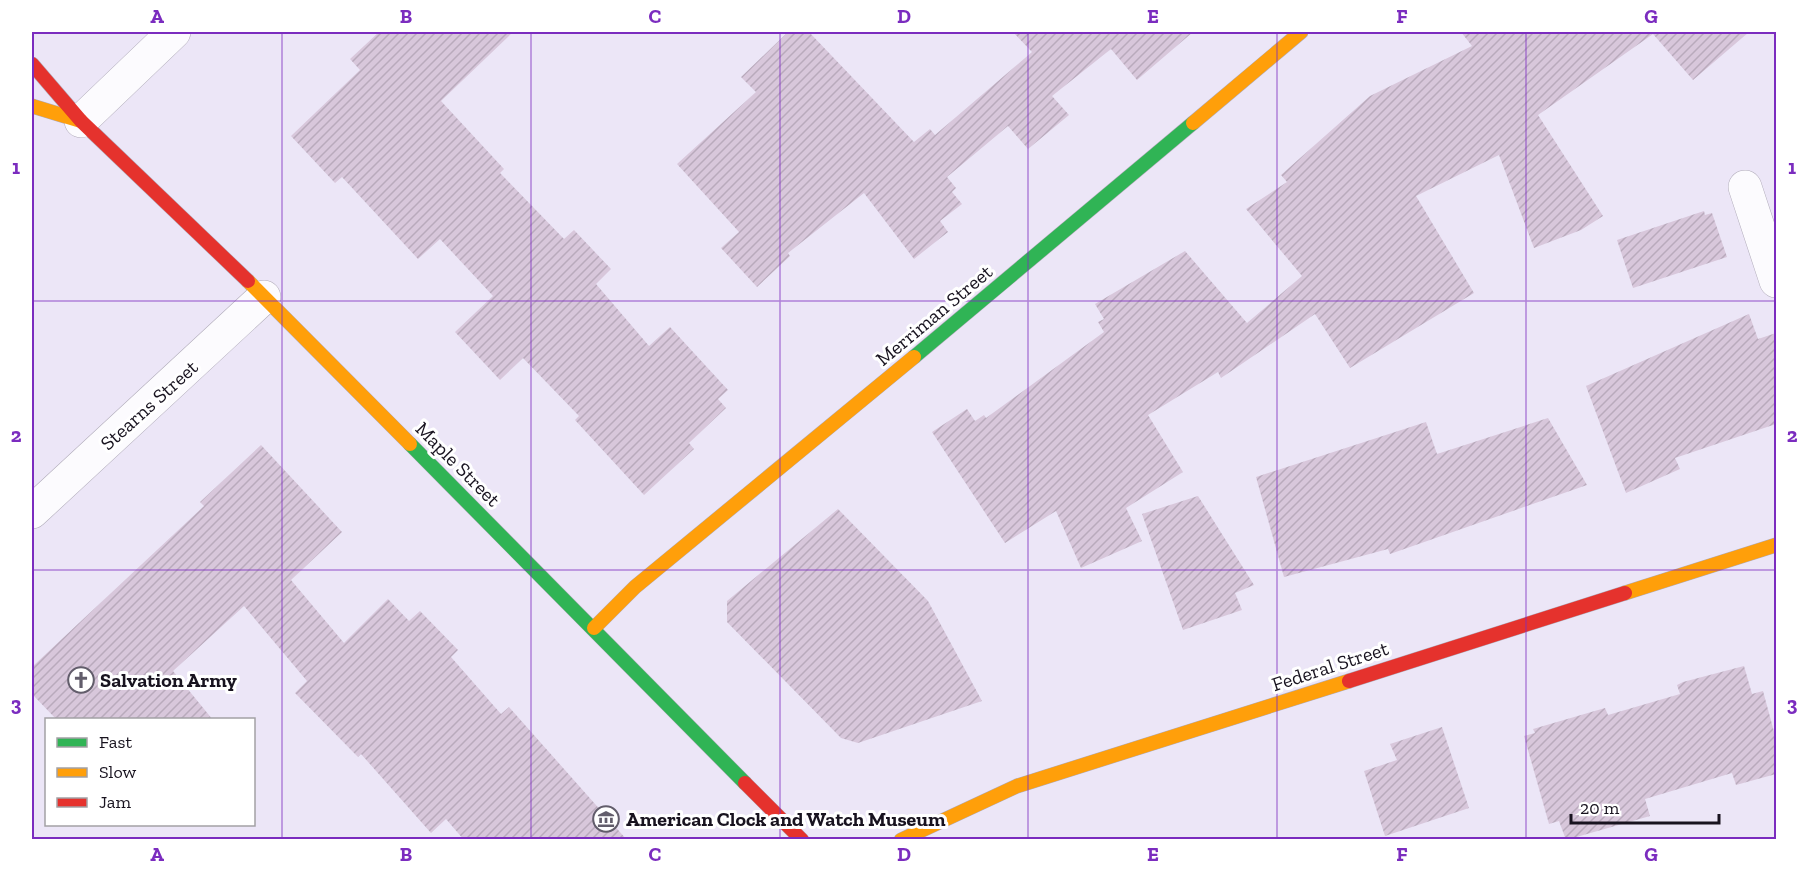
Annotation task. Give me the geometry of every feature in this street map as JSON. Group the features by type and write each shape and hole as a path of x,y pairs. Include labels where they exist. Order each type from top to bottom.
{"street":[{"path":"32,106 81,121 174,32"},
{"name":"Merriman Street","path":"594,628 635,587 837,422 1300,32"},
{"name":"Maple Street","path":"32,64 81,121 264,297 802,840"},
{"path":"1745,187 1776,281"},
{"name":"Stearns Street","path":"32,512 264,297"},
{"name":"Federal Street","path":"901,840 1017,786 1776,545"}],"building":[{"path":"379,32 513,32 441,101 504,169 500,173 564,239 574,230 611,269 596,284 649,346 670,327 728,390 718,399 726,408 689,443 694,449 644,495 575,420 579,416 523,358 500,380 455,332 493,296 440,239 418,259 342,177 335,183 291,136 360,70 350,59"},
{"path":"788,32 809,32 914,142 930,129 935,135 1032,52 1013,32 1193,32 1137,80 1111,49 1052,96 1069,115 1028,149 1008,126 947,177 956,188 952,192 962,204 940,221 948,232 914,259 864,193 788,253 790,256 757,287 721,248 739,232 677,164 756,92 741,77"},
{"path":"1461,32 1749,32 1693,80 1653,34 1538,115 1603,216 1581,230 1534,248 1499,155 1416,196 1474,293 1350,368 1315,314 1221,378 1218,372 1148,415 1183,472 1126,508 1142,541 1081,568 1056,511 1005,543 932,432 967,409 975,421 984,415 986,418 1104,332 1098,322 1104,319 1095,304 1185,251 1247,323 1302,276 1246,209 1287,182 1281,175 1370,96 1472,46"},
{"path":"1704,211 1705,215 1712,213 1727,257 1633,288 1617,240"},
{"path":"1749,314 1758,339 1776,333 1776,424 1675,458 1680,469 1626,493 1586,386"},
{"path":"1548,418 1587,485 1390,554 1388,549 1284,577 1256,477 1426,422 1437,454"},
{"path":"261,445 342,532 291,580 344,643 388,599 409,621 420,611 458,650 451,657 501,714 509,707 627,840 464,840 446,819 431,833 361,754 358,757 295,693 307,681 244,606 173,671 211,718 55,718 32,694 32,667 204,506 200,502"},
{"path":"1198,496 1254,585 1235,593 1242,610 1183,630 1142,514"},
{"path":"838,509 928,601 982,701 858,743 841,738 727,622 727,601"},
{"path":"1744,666 1752,694 1763,691 1776,739 1776,774 1736,785 1732,773 1645,799 1650,816 1566,840 1559,821 1549,824 1524,736 1535,733 1533,729 1605,708 1608,715 1680,694 1677,685 1683,682"},
{"path":"1442,727 1469,808 1385,836 1364,771 1397,760 1390,744"}],"traffic: fast":[{"path":"914,357 1193,123"},
{"path":"410,444 745,783"}],"traffic: slow":[{"path":"1193,123 1301,32"},
{"path":"32,106 81,121"},
{"path":"248,281 410,444"},
{"path":"594,628 635,587 914,357"},
{"path":"1625,593 1776,545"},
{"path":"901,840 1017,786 1349,681"}],"traffic: jam":[{"path":"32,64 81,121 248,281"},
{"path":"1349,681 1625,593"},
{"path":"745,783 802,840"}],"place":[{"name":"Salvation Army","path":"81,680"},
{"name":"American Clock and Watch Museum","path":"606,819"}]}
